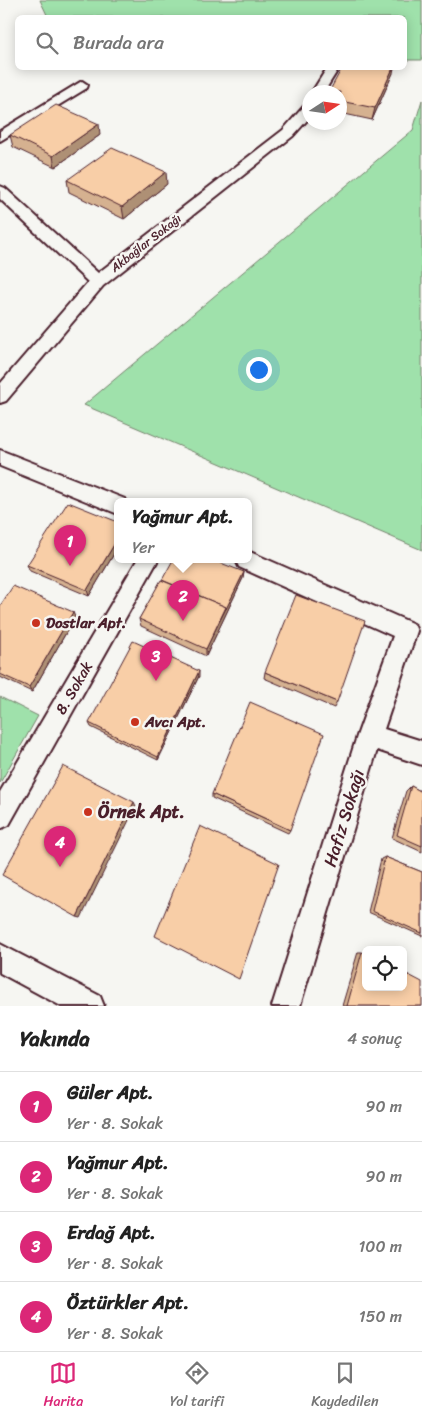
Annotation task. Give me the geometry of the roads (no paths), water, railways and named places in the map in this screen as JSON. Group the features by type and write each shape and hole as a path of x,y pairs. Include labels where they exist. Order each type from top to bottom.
{"street":[{"path":"322,85 332,70"},
{"path":"0,137 82,84"},
{"name":"Akbağlar Sokağı","path":"0,396 97,282 288,133 302,117"},
{"path":"0,191 97,282"},
{"path":"0,458 114,503"},
{"name":"8. Sokak","path":"0,816 146,563"},
{"name":"Hafız Sokağı","path":"252,563 406,631 369,736 286,1006"},
{"path":"369,736 422,753"},
{"path":"0,958 90,1006"}],"place":[{"name":"Güler Apt.","path":"70,566"},
{"name":"Yağmur Apt.","path":"183,621"},
{"name":"Dostlar Apt.","path":"36,623"},
{"name":"Erdağ Apt.","path":"156,681"},
{"name":"Avcı Apt.","path":"135,722"},
{"name":"Örnek Apt.","path":"88,812"},
{"name":"Öztürkler Apt.","path":"60,867"}]}
